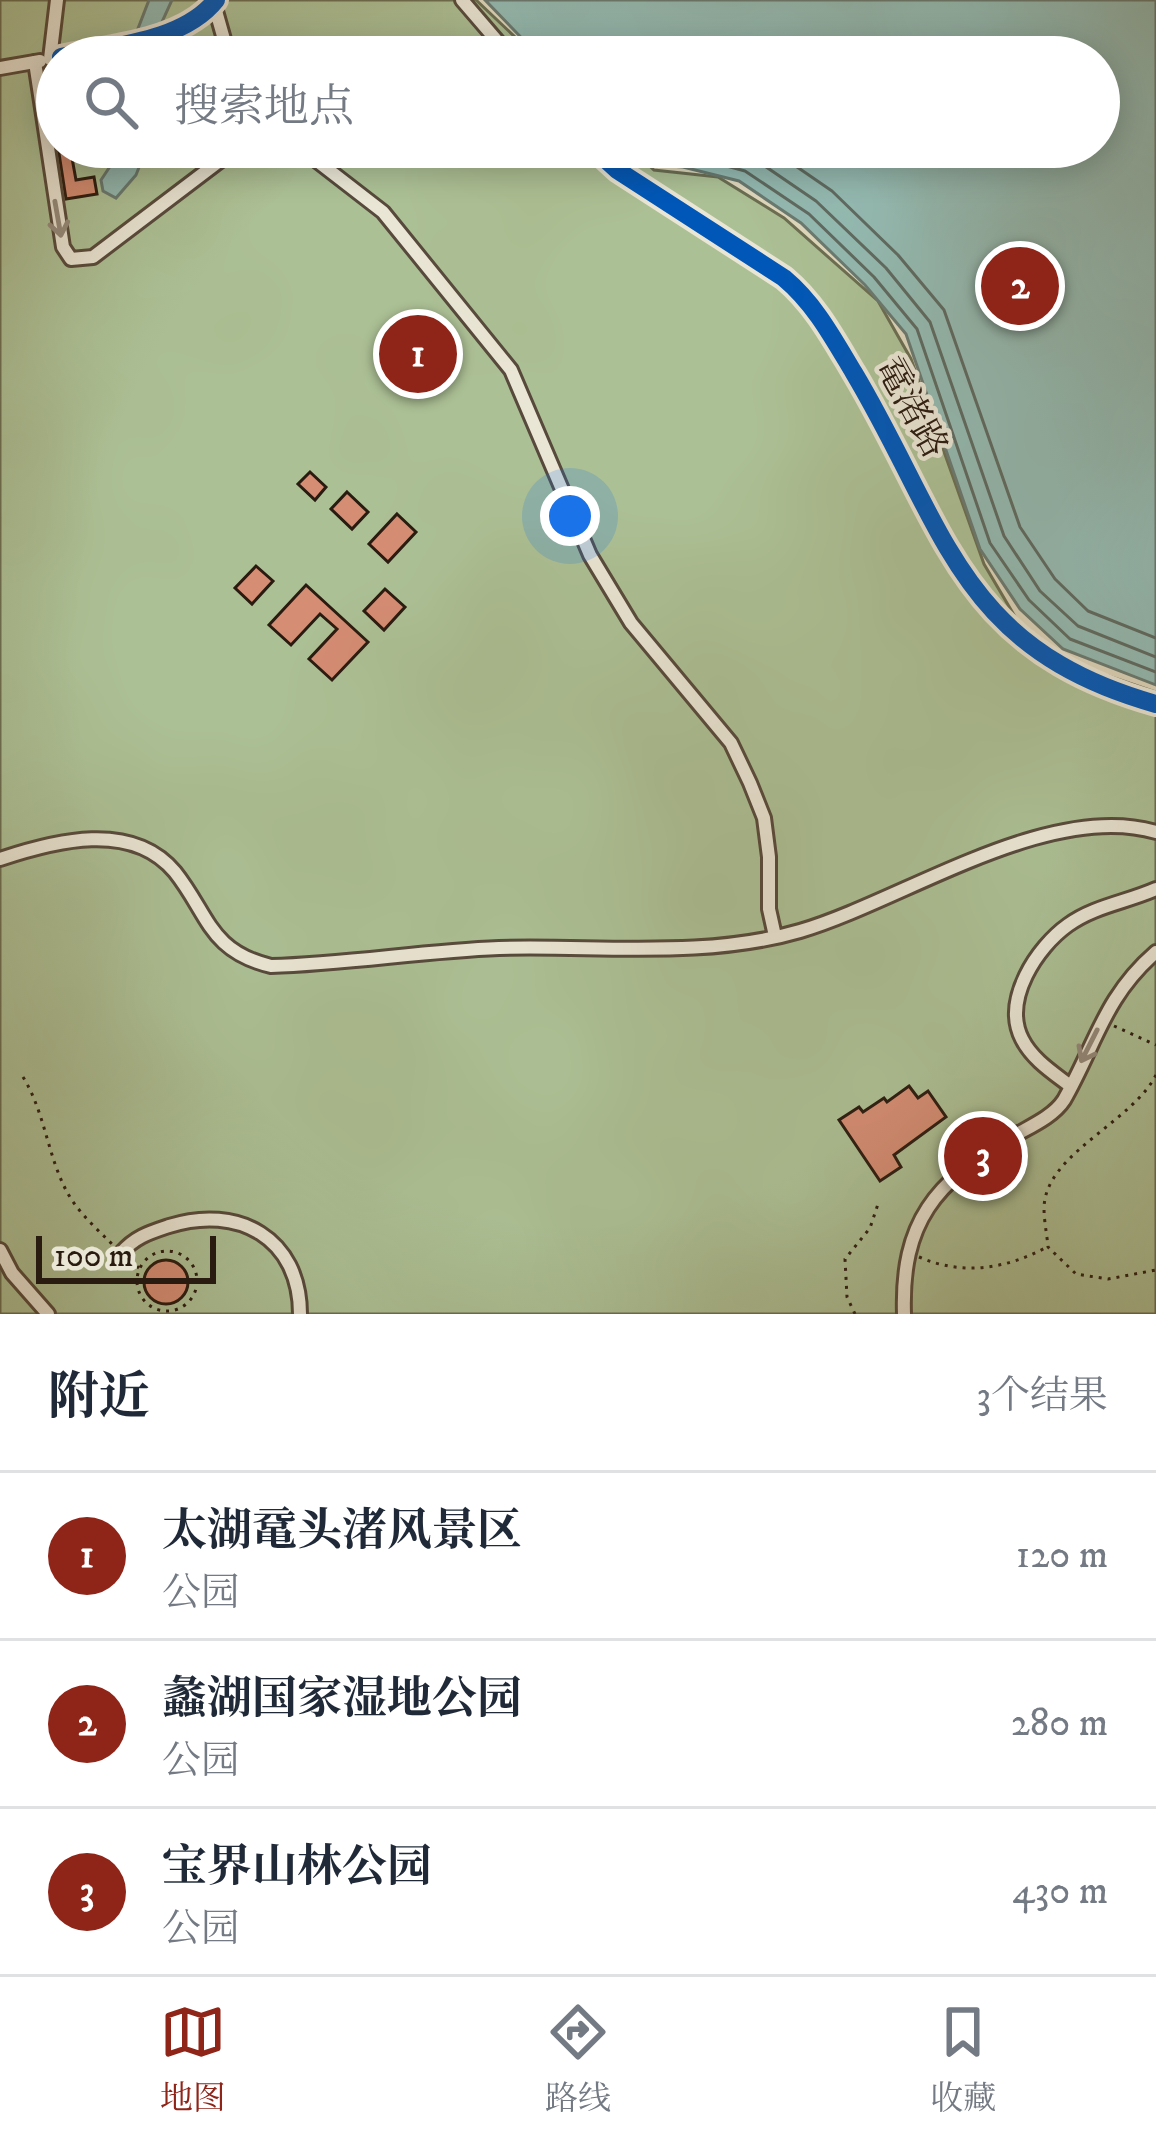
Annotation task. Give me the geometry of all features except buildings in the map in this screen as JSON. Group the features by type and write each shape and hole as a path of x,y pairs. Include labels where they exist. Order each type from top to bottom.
{"street":[{"path":"56,36 57,0"},
{"path":"462,0 493,36"},
{"path":"153,36 193,22 215,2 224,36"},
{"path":"0,68 34,62 36,75"},
{"path":"51,168 63,248 71,259 93,256 210,168"},
{"path":"326,168 382,212 511,370 590,554 631,623 731,743 764,818 775,936"},
{"name":"鼋渚路","path":"615,168 808,298 871,401 955,565 997,618 1035,652 1075,676 1156,704"},
{"path":"0,859 64,842 133,843 174,871 225,945 243,960 271,966 501,948 683,946 775,936 856,913 1021,843 1099,828 1156,832"},
{"path":"1069,1085 1020,1036 1019,993 1045,945 1070,923 1156,889"},
{"path":"904,1314 903,1278 917,1226 956,1172 1063,1102 1118,992 1156,952"},
{"path":"121,1253 134,1238 184,1222 215,1218 241,1223 266,1236 295,1271 300,1314"},
{"path":"0,1250 12,1273 48,1314"}],"path":[{"path":"1102,1021 1156,1045"},
{"path":"1156,1075 1145,1096 1063,1167 1045,1198 1048,1246 1076,1274 1108,1279 1156,1270"},
{"path":"22,1077 37,1101 64,1186 121,1253"},
{"path":"855,1314 847,1298 845,1259 870,1228 878,1204"},
{"path":"908,1252 936,1265 980,1269 1017,1263 1048,1246"},
{"path":"165,1251 181,1254 193,1264 198,1280 195,1295 184,1307 169,1312 154,1309 142,1298 136,1283 150,1256 165,1251"}],"green space":[{"path":"0,0 476,0 514,36 36,36 36,168 652,168 718,177 784,218 878,301 911,359 984,564 1017,620 1070,663 1156,692 1156,1314 0,1314"}],"water":[{"path":"149,0 172,0 156,36 135,36"},
{"path":"485,0 1156,0 1156,685 1063,649 1020,609 980,549 906,334 865,285 801,223 739,181 687,168 1120,168 1120,36 520,36"},
{"path":"109,168 139,168 116,198 103,191 101,180"}],"cycle path":[{"path":"157,36 185,25 216,0"},
{"path":"615,168 784,278 805,299 854,373 938,532 998,616 1038,651 1090,680 1156,704"}],"place":[{"name":"蠡湖国家湿地公园","path":"1020,286"},
{"name":"太湖鼋头渚风景区","path":"418,354"},
{"name":"宝界山林公园","path":"983,1156"}]}
